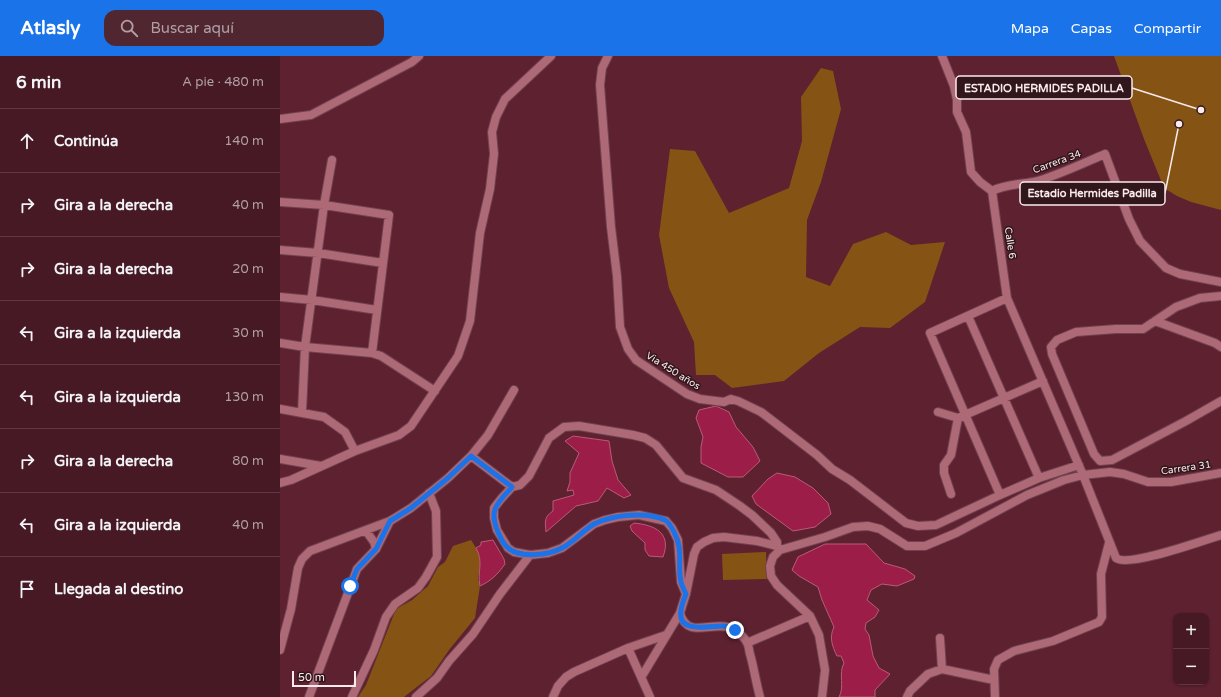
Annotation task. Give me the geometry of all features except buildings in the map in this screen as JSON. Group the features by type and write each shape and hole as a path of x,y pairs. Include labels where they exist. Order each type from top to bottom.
{"street":[{"path":"280,119 311,115 412,62 420,56"},
{"path":"280,483 291,480 355,451 399,434 411,426 458,356 470,322 480,233 490,189 494,154 492,132 496,116 505,99 551,56"},
{"name":"Via 450 años","path":"608,56 602,68 600,85 607,158 611,227 617,276 620,327 628,349 636,360 687,394 700,399 724,402 731,399 761,412 817,454 832,469 850,480 906,523 918,526 936,525 944,522 1039,478 1079,465"},
{"path":"942,56 954,86 957,100 957,112 966,132 971,172 980,182 992,191"},
{"name":"Carrera 34","path":"992,191 1002,186 1041,180 1105,154 1129,219 1140,240 1166,268 1180,274 1221,282"},
{"path":"302,412 305,347 324,205 332,160"},
{"name":"Calle 6","path":"992,191 1008,298 1083,474 1116,558 1121,561 1157,556 1221,535"},
{"path":"280,202 324,205 389,215 372,353"},
{"path":"280,250 318,253 383,263"},
{"path":"1221,296 1200,298 1176,307 1143,329 1116,328 1076,332 1057,340 1051,347 1052,354 1094,454 1100,461 1112,460 1221,401"},
{"path":"280,297 312,300 377,310"},
{"path":"1000,495 962,417 930,333 1008,298"},
{"path":"1168,312 1175,328"},
{"path":"968,316 1039,478"},
{"path":"1155,321 1221,347"},
{"path":"280,343 305,347 372,353 381,356 435,391"},
{"path":"938,412 962,417 1004,397 1043,381"},
{"path":"280,650 291,609 298,568 302,560 310,551 390,521 411,508 448,478 471,456 488,435 514,390"},
{"path":"280,409 324,417 345,432 355,451"},
{"path":"950,494 944,473 944,465 951,455 962,417"},
{"path":"686,594 681,582 678,540 672,528 666,521 639,515 605,520 594,524 562,548 548,553 530,555 514,552 508,548 497,530 494,518 494,508 512,487 520,485 529,476 546,442 564,427 579,426 645,438 656,445 683,478 716,490 752,515 772,533 779,548"},
{"path":"471,456 512,487"},
{"path":"280,459 321,466"},
{"name":"Carrera 31","path":"779,548 825,537 838,531 853,527 868,526 880,529 907,546 925,546 956,533 1027,495 1083,474 1110,472 1124,474 1148,482 1170,482 1221,473"},
{"path":"352,697 374,650 386,617 395,604 418,588 437,557 436,510 429,493"},
{"path":"309,697 357,569 376,549 390,521"},
{"path":"366,531 374,542 376,549"},
{"path":"642,676 680,613 697,547 713,538 724,537 757,541 779,548"},
{"path":"995,697 994,669 998,660 1014,651 1053,641 1101,620 1101,574 1110,543"},
{"path":"779,548 773,557 770,566 771,576 777,585 810,616 820,635 825,670 822,697"},
{"path":"416,697 426,694 449,661 473,634 500,594 530,555"},
{"path":"680,613 682,620 693,628 722,626 735,630 747,643 756,673 760,697"},
{"path":"747,643 810,616"},
{"path":"553,697 558,686 566,677 574,672 628,648 666,635"},
{"path":"940,638 942,669"},
{"path":"628,648 642,676 650,697"},
{"path":"907,697 910,691 928,674 942,669 994,680"}],"shaded area":[{"path":"1114,56 1221,56 1221,210 1191,202 1164,188 1144,139"},
{"path":"821,68 833,71 841,109 821,182 807,220 806,277 830,286 853,244 886,232 911,245 945,242 925,302 890,328 860,327 819,353 784,381 732,388 715,375 696,375 694,342 669,288 659,235 670,149 695,151 729,213 789,188 802,141 801,97"},
{"path":"716,406 729,412 736,427 753,447 760,461 743,477 728,477 701,463 701,447 703,437 696,418 699,410"},
{"path":"573,436 609,441 612,461 618,480 631,495 624,498 607,488 598,501 576,506 546,532 546,520 548,515 553,511 553,501 574,495 573,490 567,491 570,482 570,473 579,453 565,441"},
{"path":"777,473 795,477 813,488 828,503 831,514 815,527 793,531 756,504 752,496 768,479"},
{"path":"634,523 655,528 660,532 665,542 663,557 649,556 645,550 645,543 632,531 630,526"},
{"path":"471,540 480,554 481,559 478,579 480,586 475,618 449,650 431,676 404,697 358,697 366,685 396,609 412,600 428,586 438,567 445,562 453,546"},
{"path":"493,540 504,559 505,564 494,577 480,586 480,558 476,548 481,545 481,542"},
{"path":"825,544 866,544 884,563 905,569 915,576 914,579 897,586 882,584 871,590 867,600 879,610 875,617 866,623 865,629 869,635 873,656 879,668 890,674 875,690 875,697 839,697 841,693 842,667 844,663 841,656 837,656 831,638 834,627 818,587 792,570 798,557"},
{"path":"766,552 767,579 723,580 722,554"}],"place":[{"name":"ESTADIO HERMIDES PADILLA","path":"1201,110"},
{"name":"Estadio Hermides Padilla","path":"1179,124"}],"route":[{"path":"350,586 357,569 376,549 390,521 411,508 448,478 471,456 512,487 494,508 494,518 497,530 502,540 508,548 514,552 530,555 548,553 562,548 594,524 618,517 639,515 666,521 672,528 678,540 681,582 686,594 680,613 682,620 693,628 722,626 735,630"}]}
